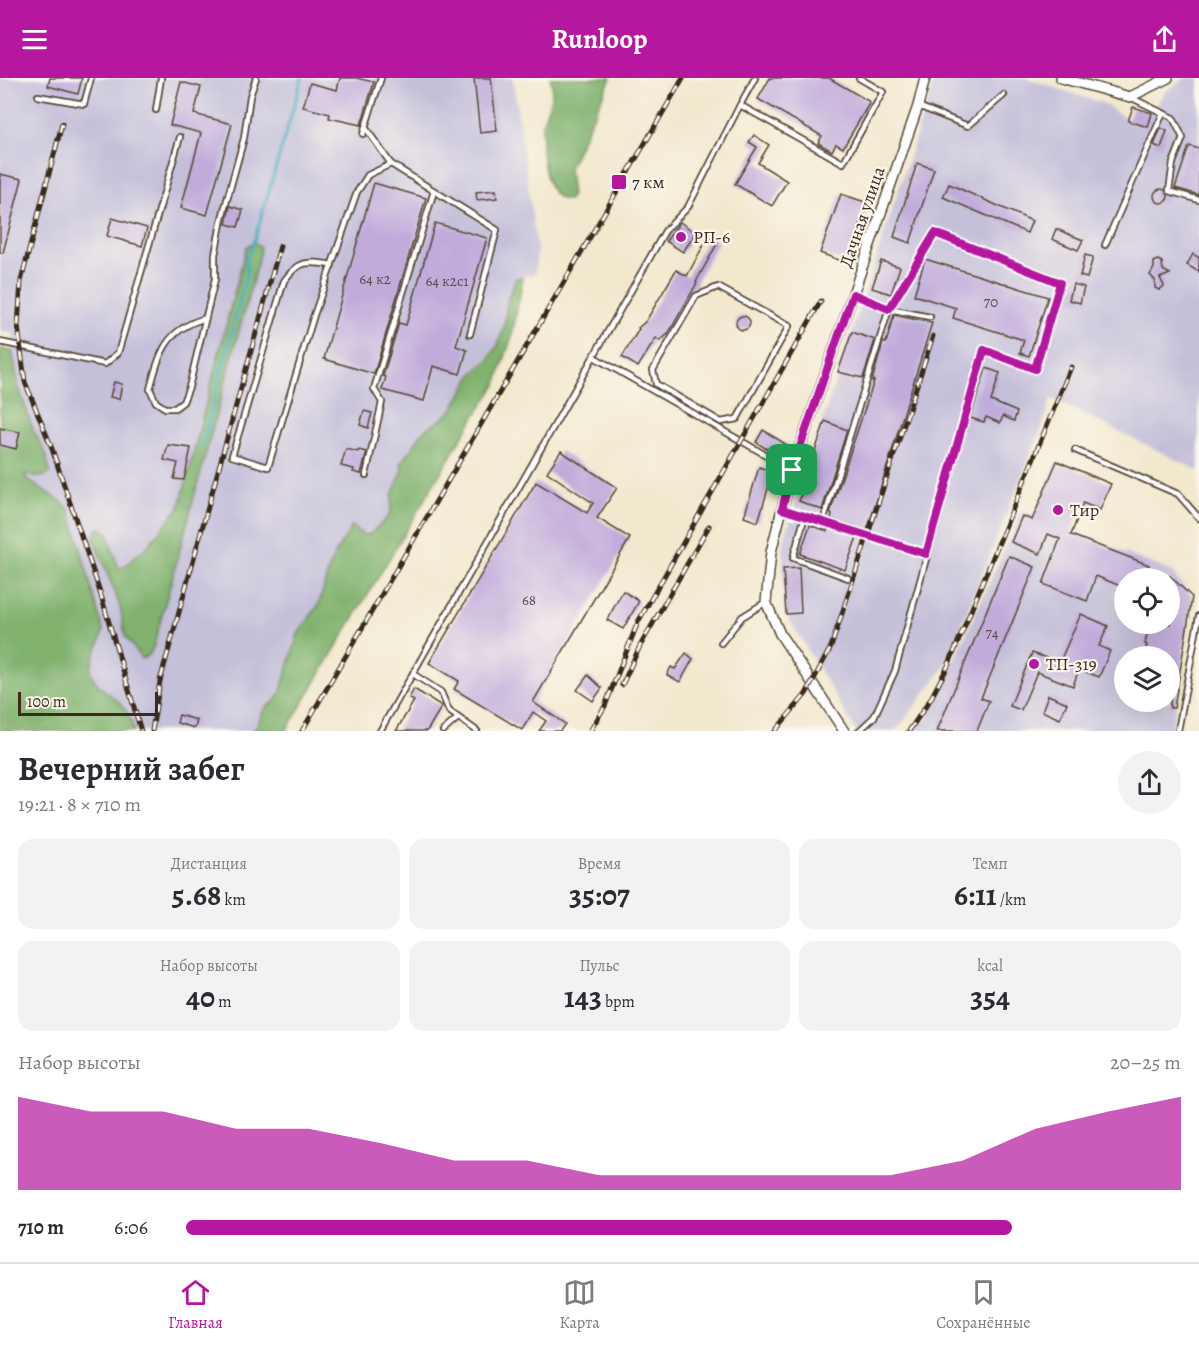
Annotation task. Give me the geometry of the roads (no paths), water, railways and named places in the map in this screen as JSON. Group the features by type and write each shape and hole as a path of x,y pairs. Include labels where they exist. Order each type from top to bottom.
{"street":[{"name":"Дачная улица","path":"844,731 780,634 766,602 771,552 792,470 918,106 925,78"},
{"path":"1061,78 1130,97 1150,83 1168,78"}],"lane":[{"path":"38,96 84,104 91,78"},
{"path":"156,110 161,78"},
{"path":"206,318 190,322 178,329 160,356 150,389 156,402 165,408 175,408 183,402 189,387 206,318 215,279 214,255 222,218 244,138 250,96 256,78"},
{"path":"363,134 381,78"},
{"path":"380,731 665,231 688,207 755,78"},
{"path":"740,105 843,163 883,92 859,78"},
{"path":"918,106 968,126 1004,95"},
{"path":"1130,97 1173,118 1183,138 1173,163 1169,191 1199,200"},
{"path":"1106,245 1163,113"},
{"path":"366,127 391,164 497,230 470,334"},
{"path":"0,342 105,364 118,353 180,137"},
{"path":"332,265 310,261 294,266 284,281 232,456 268,467 314,315 332,265 357,192 368,175 391,164"},
{"path":"366,475 382,402 374,389 434,191"},
{"path":"824,522 889,309 935,233 1060,283 1035,369 984,350 895,671 874,717 859,731"},
{"path":"718,287 789,326 736,419 721,422 656,384 652,370 696,296 718,287"},
{"path":"853,294 889,309 930,317"},
{"path":"594,357 792,470"},
{"path":"1075,450 1178,494 1199,518"},
{"path":"782,509 926,554"},
{"path":"805,516 793,558 848,578"},
{"path":"721,643 742,617 766,602"},
{"path":"1178,731 1199,616"},
{"path":"413,674 441,692 448,711 477,731"},
{"path":"443,731 458,717"}],"waterway":[{"path":"202,447 247,273 246,259 255,238 302,78"}],"railway":[{"path":"302,731 683,78"},
{"path":"62,124 21,281 18,326 25,382 51,446 100,592 141,731"},
{"path":"152,731 160,681 280,246"},
{"path":"590,731 605,706 638,622 821,301"},
{"path":"775,731 806,694 831,647 933,336"},
{"path":"909,731 930,700 949,664 1071,367"},
{"path":"622,685 640,646 709,526"}],"place":[{"name":"7 км","path":"619,182"},
{"name":"РП-6","path":"681,237"},
{"name":"Тир","path":"1058,510"},
{"name":"ТП-319","path":"1034,664"}]}
